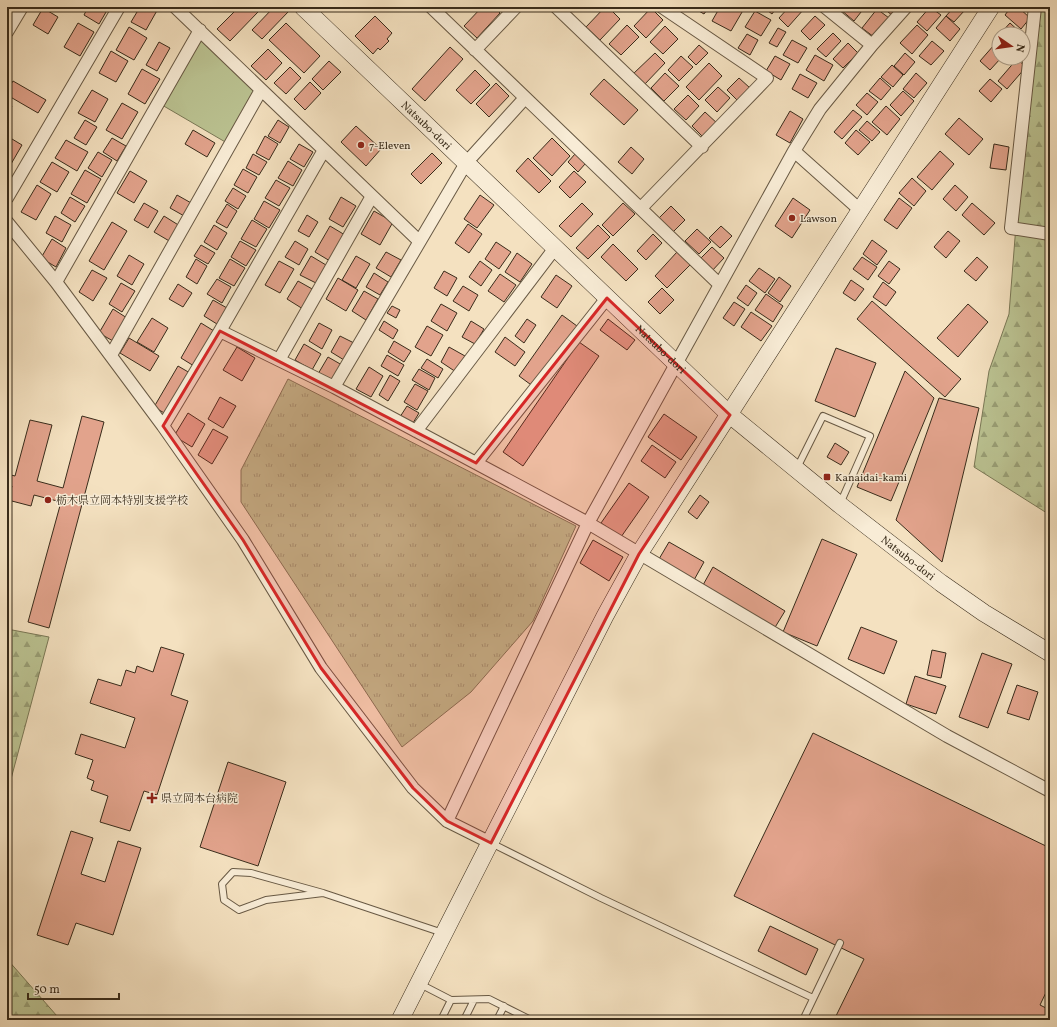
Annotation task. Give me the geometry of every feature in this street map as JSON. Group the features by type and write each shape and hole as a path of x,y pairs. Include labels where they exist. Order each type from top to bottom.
{"main road":[{"name":"Natsubo-dori","path":"303,7 730,416 840,505 941,583 984,613 1050,653"},
{"path":"400,1020 445,934 601,624 639,554 730,416 860,210 991,7"}],"street":[{"path":"7,32 22,7"},
{"path":"7,198 119,7"},
{"path":"175,7 419,241"},
{"path":"431,7 719,284"},
{"path":"475,50 516,7"},
{"path":"556,7 702,147"},
{"path":"641,208 702,147 767,78 662,7"},
{"path":"824,7 872,45"},
{"path":"447,821 588,523 719,284 794,151 820,109 872,45 906,7"},
{"path":"1035,7 1010,228 1050,234"},
{"path":"56,282 200,30"},
{"path":"111,355 261,90"},
{"path":"334,387 466,163 525,98"},
{"path":"163,426 220,331 324,150"},
{"path":"794,151 860,210"},
{"path":"279,360 372,196"},
{"path":"7,222 56,282 163,426 243,540 321,668 413,788 447,821 491,842"},
{"path":"416,431 555,248"},
{"path":"476,463 607,298"},
{"path":"220,331 334,387 588,523 947,736 1050,791"}],"lane":[{"path":"796,470 823,416 870,436 840,505"},
{"path":"491,842 602,898 814,998"},
{"path":"323,893 266,900 239,910 224,900 222,884 233,872 251,873 323,893 445,934"},
{"path":"803,1020 840,943"},
{"path":"419,983 451,1000 489,999 530,1020"},
{"path":"441,1020 451,1000"},
{"path":"464,1020 474,1000"},
{"path":"497,1020 504,1006"}],"highlighted area":[{"path":"607,298 730,415 639,554 491,843 447,821 413,788 321,668 243,540 163,426 220,331 476,463"}],"green space":[{"path":"1038,7 1050,7 1050,515 974,467 989,371 1009,314 1024,124"},
{"path":"201,37 256,90 227,143 162,105"},
{"path":"288,379 576,526 533,621 471,692 402,747 241,502 241,470"},
{"path":"7,629 49,637 7,794"},
{"path":"7,959 57,1016 56,1020 7,1020"}],"building":[{"path":"88,7 109,7 99,24 84,15"},
{"path":"140,7 159,7 146,30 131,22"},
{"path":"239,7 253,7 258,12 230,41 217,29"},
{"path":"274,7 286,7 289,11 262,39 252,30"},
{"path":"482,7 494,7 500,13 477,38 464,26"},
{"path":"605,7 608,7 620,19 600,40 586,27"},
{"path":"692,7 709,7 704,14"},
{"path":"720,7 745,7 731,31 712,21"},
{"path":"763,7 777,7 772,14"},
{"path":"789,7 802,7 804,9 788,27 779,18"},
{"path":"844,7 865,7 854,21 841,10"},
{"path":"882,7 900,7 893,16"},
{"path":"930,7 941,15 927,31 917,22"},
{"path":"937,7 946,7 942,11"},
{"path":"954,7 962,7 965,10 954,22 946,16"},
{"path":"1011,7 1018,7 1030,18 1023,26 1018,26 1005,15"},
{"path":"43,8 58,17 48,34 33,25"},
{"path":"651,8 663,20 646,38 634,26"},
{"path":"877,9 889,18 874,37 862,28"},
{"path":"755,11 771,20 761,36 745,27"},
{"path":"375,16 392,33 387,39 389,41 380,50 378,48 373,54 355,36"},
{"path":"815,16 825,25 810,40 801,31"},
{"path":"946,16 960,29 950,41 936,28"},
{"path":"78,23 94,32 80,56 64,47"},
{"path":"286,23 320,56 304,73 269,40"},
{"path":"627,25 639,37 621,55 609,44"},
{"path":"917,25 928,35 912,54 900,43"},
{"path":"665,26 678,39 663,54 650,42"},
{"path":"129,27 147,38 134,60 116,50"},
{"path":"778,28 786,32 777,47 769,43"},
{"path":"833,33 841,41 826,57 817,49"},
{"path":"747,34 758,40 750,55 738,48"},
{"path":"792,40 807,48 798,63 783,55"},
{"path":"932,41 944,51 931,65 919,56"},
{"path":"159,42 170,48 157,71 146,65"},
{"path":"848,43 858,53 843,68 833,59"},
{"path":"699,45 708,53 696,65 688,57"},
{"path":"450,47 463,59 425,101 412,89"},
{"path":"991,48 991,66 994,66 990,70 980,61"},
{"path":"268,49 282,63 266,80 251,66"},
{"path":"111,51 128,61 116,82 99,73"},
{"path":"655,53 665,63 644,85 633,74"},
{"path":"905,53 915,62 904,75 894,66"},
{"path":"815,55 833,65 824,81 806,70"},
{"path":"681,56 693,67 679,81 668,70"},
{"path":"775,56 790,64 781,80 766,71"},
{"path":"329,61 341,72 323,90 312,79"},
{"path":"709,63 722,76 699,100 686,87"},
{"path":"892,65 903,75 893,87 881,77"},
{"path":"1011,66 1026,67 1007,89 998,81"},
{"path":"290,67 301,78 286,94 274,83"},
{"path":"142,69 160,79 145,104 128,94"},
{"path":"475,70 490,85 471,104 456,90"},
{"path":"665,73 679,86 664,101 651,88"},
{"path":"916,73 927,83 914,98 903,89"},
{"path":"800,74 817,83 808,98 792,89"},
{"path":"739,78 750,88 738,101 727,90"},
{"path":"880,78 891,88 881,100 869,91"},
{"path":"604,79 638,110 624,125 590,94"},
{"path":"990,79 1002,89 991,102 979,91"},
{"path":"13,81 46,100 38,113 7,95 7,91"},
{"path":"310,82 321,93 305,110 294,99"},
{"path":"496,83 509,96 489,117 476,104"},
{"path":"718,87 730,98 717,112 705,100"},
{"path":"92,90 108,99 95,122 78,113"},
{"path":"903,91 914,101 901,116 890,105"},
{"path":"867,93 878,102 867,115 856,105"},
{"path":"688,95 699,106 686,120 674,109"},
{"path":"7,103 12,106 7,114"},
{"path":"122,103 138,112 122,139 106,130"},
{"path":"886,106 900,119 887,135 872,122"},
{"path":"853,110 862,117 842,139 834,132"},
{"path":"790,111 803,119 790,143 776,135"},
{"path":"705,112 719,125 705,139 692,126"},
{"path":"959,118 983,139 969,155 945,134"},
{"path":"85,120 97,127 86,145 74,138"},
{"path":"278,120 289,127 280,143 268,136"},
{"path":"867,121 880,132 872,141 859,130"},
{"name":"7-Eleven","path":"356,126 381,149 366,166 341,142"},
{"path":"193,130 215,143 207,157 185,144"},
{"path":"856,130 870,142 858,155 845,143"},
{"path":"7,136 22,145 7,171"},
{"path":"265,136 278,144 269,160 256,153"},
{"path":"112,138 126,146 117,161 103,152"},
{"path":"552,138 570,156 552,176 533,158"},
{"path":"66,140 88,152 77,171 55,158"},
{"path":"299,144 313,152 304,167 290,159"},
{"path":"994,144 1009,147 1006,170 990,168"},
{"path":"631,147 644,159 632,174 618,162"},
{"path":"940,151 954,164 932,190 917,177"},
{"path":"98,152 112,160 102,177 88,168"},
{"path":"432,153 442,163 421,184 411,174"},
{"path":"253,154 267,162 259,175 246,168"},
{"path":"575,154 585,164 578,172 568,162"},
{"path":"528,158 551,181 539,193 516,171"},
{"path":"288,161 302,170 293,186 278,178"},
{"path":"52,162 69,172 57,192 40,182"},
{"path":"243,169 257,177 248,193 234,185"},
{"path":"85,170 101,179 87,203 71,194"},
{"path":"130,171 147,181 134,203 117,193"},
{"path":"574,171 586,182 570,198 559,187"},
{"path":"912,178 926,191 914,206 899,193"},
{"path":"276,180 290,188 279,206 265,198"},
{"path":"37,185 51,194 36,220 21,212"},
{"path":"955,185 968,197 956,211 943,199"},
{"path":"233,188 246,196 238,209 225,201"},
{"path":"177,195 193,204 186,217 170,208"},
{"path":"480,195 494,205 477,228 464,219"},
{"path":"70,197 85,206 75,222 61,213"},
{"path":"341,197 356,206 343,227 329,219"},
{"name":"Lawson","path":"793,198 810,210 792,238 775,226"},
{"path":"899,198 912,208 897,229 884,220"},
{"path":"264,201 280,210 269,228 254,219"},
{"path":"144,203 158,211 148,228 134,220"},
{"path":"582,203 593,214 571,237 559,226"},
{"path":"623,203 635,214 613,236 602,225"},
{"path":"972,203 995,223 984,235 962,215"},
{"path":"227,204 237,211 227,228 216,222"},
{"path":"671,206 685,220 672,233 658,219"},
{"path":"374,211 393,222 380,245 361,234"},
{"path":"307,215 318,222 309,237 298,231"},
{"path":"55,216 71,225 62,242 46,233"},
{"path":"164,216 180,226 171,242 154,232"},
{"path":"252,220 267,229 256,247 241,239"},
{"path":"112,222 127,231 104,270 89,261"},
{"path":"468,224 482,234 469,253 455,243"},
{"path":"214,225 227,233 217,250 204,242"},
{"path":"598,225 610,237 588,259 576,248"},
{"path":"330,226 345,235 330,261 315,252"},
{"path":"721,226 732,236 720,248 709,238"},
{"path":"697,229 711,242 699,254 685,241"},
{"path":"948,231 960,241 946,258 934,247"},
{"path":"653,234 662,243 646,260 637,251"},
{"path":"52,239 66,248 56,267 41,258"},
{"path":"872,240 887,251 877,265 863,254"},
{"path":"240,241 256,250 246,266 231,257"},
{"path":"295,241 308,249 299,265 285,257"},
{"path":"496,242 511,252 499,269 485,259"},
{"path":"613,244 638,269 626,281 601,257"},
{"path":"201,245 215,253 208,264 194,256"},
{"path":"712,247 724,258 711,272 699,260"},
{"path":"386,252 401,260 391,277 376,268"},
{"path":"677,252 690,265 667,288 655,276"},
{"path":"517,253 532,264 520,282 505,272"},
{"path":"129,255 144,264 132,285 117,276"},
{"path":"311,256 326,265 316,283 300,275"},
{"path":"356,256 370,264 356,288 342,280"},
{"path":"862,257 877,267 868,280 853,269"},
{"path":"977,257 988,267 976,281 964,271"},
{"path":"196,259 207,266 197,284 186,277"},
{"path":"230,259 245,268 234,286 219,278"},
{"path":"279,261 294,269 280,293 265,285"},
{"path":"480,261 492,270 481,286 469,277"},
{"path":"889,261 900,269 889,284 878,276"},
{"path":"759,268 775,279 765,293 749,281"},
{"path":"92,270 107,278 93,301 79,292"},
{"path":"444,271 457,278 447,296 434,288"},
{"path":"374,273 388,282 380,295 366,287"},
{"path":"500,274 516,285 504,302 488,291"},
{"path":"556,275 572,286 557,308 541,297"},
{"path":"779,277 791,286 780,302 768,293"},
{"path":"338,278 358,290 346,311 326,299"},
{"path":"217,279 231,287 222,303 207,294"},
{"path":"851,280 864,289 855,301 843,293"},
{"path":"298,281 314,290 303,309 287,299"},
{"path":"883,282 896,292 886,306 873,297"},
{"path":"121,283 135,291 122,312 109,304"},
{"path":"178,284 192,293 183,307 169,299"},
{"path":"746,285 757,293 748,306 737,298"},
{"path":"463,286 478,295 469,311 453,301"},
{"path":"662,288 674,300 660,314 648,302"},
{"path":"364,291 378,299 366,320 352,311"},
{"path":"766,294 783,306 773,322 755,310"},
{"path":"213,300 227,308 217,324 204,316"},
{"path":"872,301 961,379 945,397 857,319"},
{"path":"734,302 745,309 734,326 723,318"},
{"path":"441,304 457,313 447,331 431,321"},
{"path":"968,304 988,322 958,357 937,338"},
{"path":"392,306 400,310 396,318 387,313"},
{"path":"113,309 127,318 113,341 99,333"},
{"path":"751,312 772,326 761,341 741,327"},
{"path":"562,315 577,326 534,387 519,376"},
{"path":"152,318 168,328 154,352 137,342"},
{"path":"527,319 536,325 524,343 515,336"},
{"path":"608,319 635,340 627,350 600,330"},
{"path":"384,321 398,330 393,339 379,330"},
{"path":"471,321 484,329 475,344 462,337"},
{"path":"201,323 214,331 194,366 181,358"},
{"path":"319,323 332,330 322,349 309,341"},
{"path":"427,326 443,335 431,356 415,347"},
{"path":"340,336 354,343 344,360 331,352"},
{"path":"505,337 525,352 515,366 495,352"},
{"path":"129,338 159,356 150,371 120,353"},
{"path":"394,341 411,351 404,362 388,352"},
{"path":"579,342 599,356 523,466 503,452"},
{"path":"304,344 321,354 312,370 295,360"},
{"path":"237,347 255,358 242,381 223,370"},
{"path":"449,347 465,356 456,372 441,362"},
{"path":"836,348 876,363 855,417 815,401"},
{"path":"387,355 404,365 398,376 381,366"},
{"path":"328,357 342,365 332,382 318,374"},
{"path":"427,359 443,369 438,378 421,368"},
{"path":"178,366 190,373 166,414 154,407"},
{"path":"369,367 383,376 371,397 356,389"},
{"path":"419,369 435,378 429,390 412,380"},
{"path":"905,371 934,398 891,501 857,487"},
{"path":"390,375 400,381 388,401 379,395"},
{"path":"415,384 428,391 417,410 404,402"},
{"path":"220,397 236,406 223,428 208,419"},
{"path":"939,398 979,408 942,562 896,520"},
{"path":"407,406 419,413 410,428 398,420"},
{"path":"188,413 205,424 192,447 174,436"},
{"path":"664,414 697,437 681,460 648,437"},
{"path":"82,416 104,422 49,628 28,622 61,502 34,495 31,506 8,500 12,486 7,484 7,474 15,476 30,420 52,425 37,481 63,488"},
{"path":"213,429 228,437 212,464 198,455"},
{"path":"835,443 849,452 841,465 827,457"},
{"path":"652,445 676,462 665,478 641,461"},
{"path":"629,483 649,497 621,537 601,523"},
{"path":"700,495 709,502 697,519 688,512"},
{"path":"822,539 857,554 817,646 783,632"},
{"path":"593,540 623,557 609,581 580,563"},
{"path":"669,542 704,562 694,580 659,559"},
{"path":"713,567 785,611 774,629 703,585"},
{"path":"861,627 897,641 884,674 848,659"},
{"path":"161,647 184,654 171,695 188,701 157,795 144,791 130,831 100,822 108,796 91,790 94,781 87,778 93,760 75,754 81,734 125,748 135,718 90,703 98,679 121,686 126,670 135,673 137,666 153,672"},
{"path":"932,650 946,653 941,678 927,675"},
{"path":"982,653 1012,664 988,728 959,717"},
{"path":"915,676 946,686 936,714 906,704"},
{"path":"1017,685 1038,692 1029,720 1007,713"},
{"path":"813,733 1050,848 1050,984 1040,1005 1050,1010 1050,1020 834,1020 864,959 734,896"},
{"path":"228,762 286,782 258,866 200,847"},
{"path":"71,831 93,838 81,874 105,882 118,841 141,848 113,935 76,923 68,945 37,935"},
{"path":"770,926 818,949 806,975 758,951"}],"place":[{"name":"7-Eleven","path":"361,145"},
{"name":"Lawson","path":"792,218"},
{"name":"Kanaidai-kami","path":"827,477"},
{"name":"栃木県立岡本特別支援学校","path":"48,500"},
{"name":"県立岡本台病院","path":"152,798"}]}
